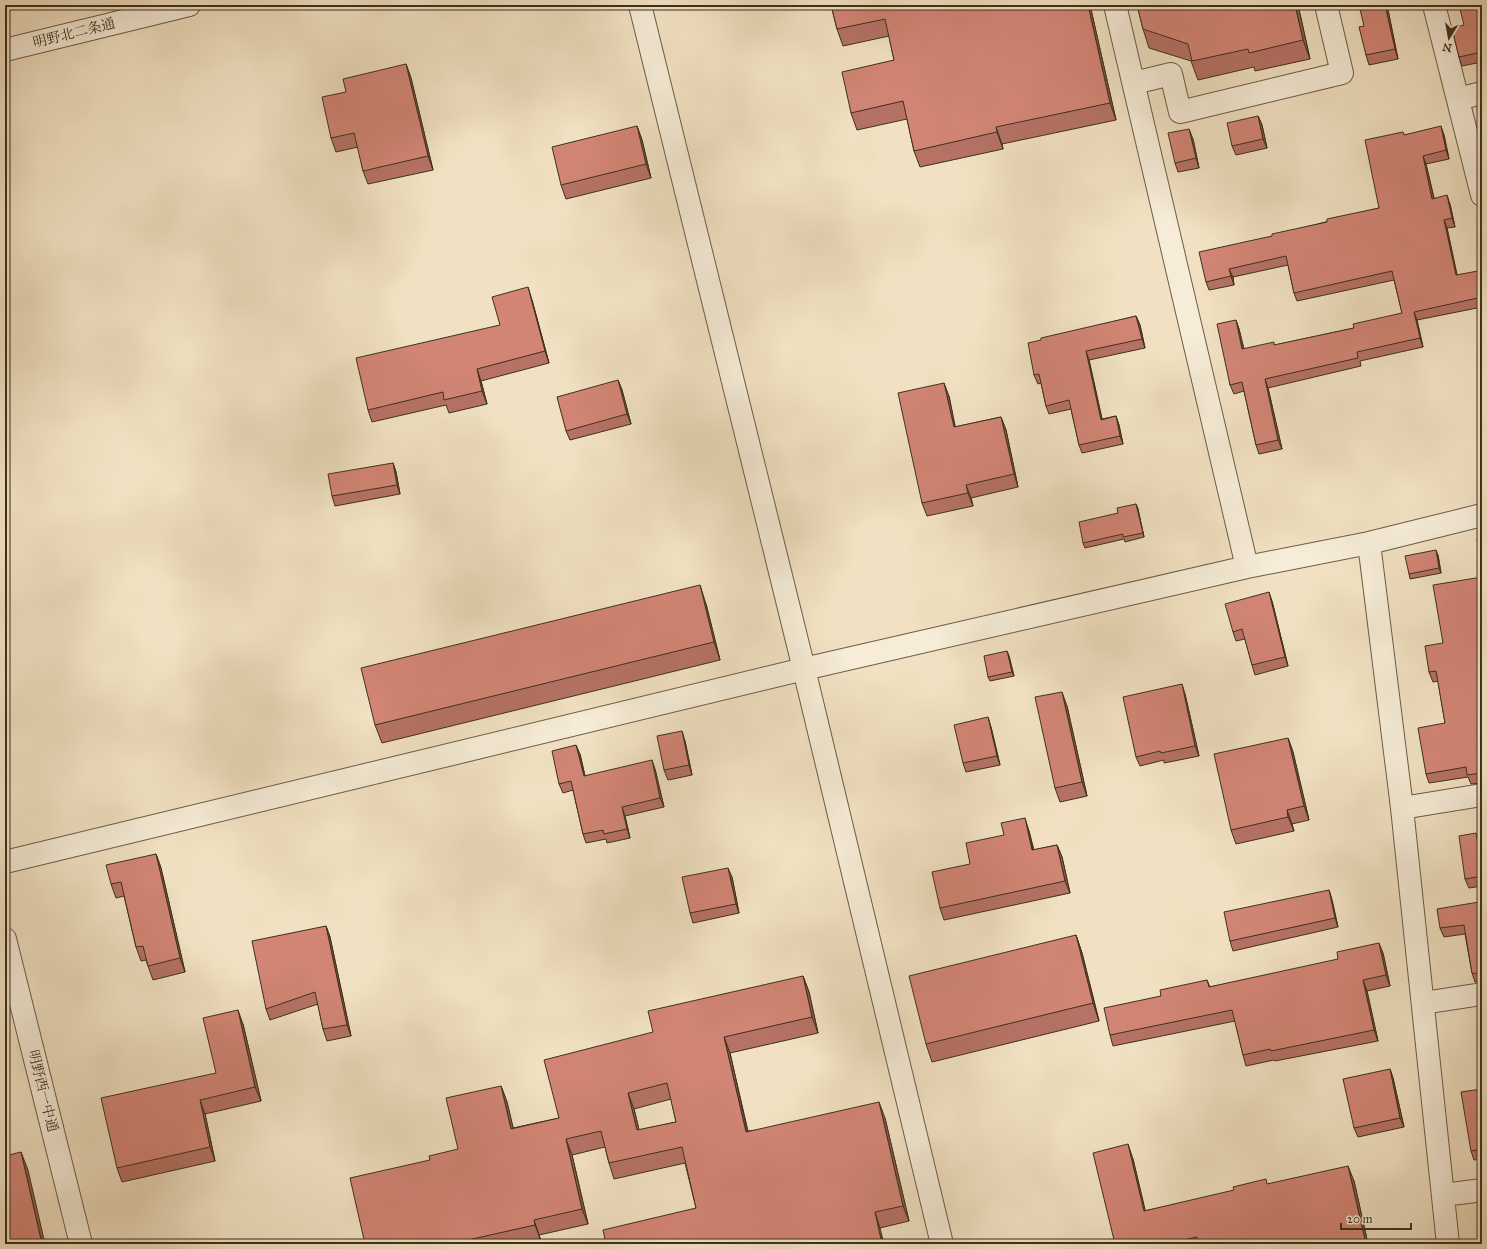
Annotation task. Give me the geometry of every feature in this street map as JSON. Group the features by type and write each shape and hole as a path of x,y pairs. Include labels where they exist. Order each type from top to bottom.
{"street":[{"name":"明野北二条通","path":"5,50 189,5"},
{"path":"640,5 804,669 942,1244"},
{"path":"1115,5 1247,567"},
{"path":"1134,83 1171,74 1180,112 1342,73 1326,5"},
{"path":"1434,5 1482,196"},
{"path":"1458,99 1482,93"},
{"path":"5,862 804,669 1247,567 1369,542 1482,515"},
{"path":"1369,542 1402,808 1448,1244"},
{"path":"1402,808 1482,795"},
{"name":"明野西一中通","path":"5,939 80,1244"},
{"path":"1423,1003 1482,994"},
{"path":"1444,1195 1482,1190"}],"building":[{"path":"831,5 1088,5 1110,103 996,127 997,132 914,151 903,101 851,113 842,72 894,60 885,19 837,29"},
{"path":"1137,5 1295,5 1303,40 1249,53 1248,49 1192,61 1188,44 1143,29"},
{"path":"1359,5 1385,5 1395,49 1366,55 1359,27 1364,26"},
{"path":"1459,5 1482,5 1482,52 1459,57 1452,28 1464,25"},
{"path":"406,64 428,156 363,171 354,133 331,138 322,97 346,92 343,79"},
{"path":"1482,95 1482,119 1477,97"},
{"path":"1258,116 1263,139 1232,146 1227,123"},
{"path":"637,126 646,164 561,185 552,147"},
{"path":"1441,126 1446,150 1423,156 1432,199 1447,195 1452,218 1444,220 1456,275 1478,271 1482,288 1482,297 1414,312 1420,338 1357,352 1358,358 1265,379 1278,440 1256,445 1242,382 1230,385 1217,324 1236,320 1242,349 1274,342 1274,345 1354,328 1353,324 1402,313 1392,271 1294,293 1286,256 1229,269 1231,276 1206,282 1199,252 1272,236 1272,234 1327,222 1327,219 1379,208 1365,140 1403,132 1404,135"},
{"path":"1189,129 1196,158 1175,163 1168,133"},
{"path":"528,287 545,351 477,369 482,391 444,400 443,392 368,410 356,358 500,325 492,297"},
{"path":"1136,316 1142,339 1086,351 1101,420 1116,416 1120,436 1079,445 1069,400 1046,406 1039,374 1034,375 1028,343 1041,340 1041,338"},
{"path":"618,380 627,414 566,431 557,397"},
{"path":"944,383 954,427 1001,417 1014,474 966,485 968,493 922,503 898,393"},
{"path":"393,463 397,485 332,496 328,474"},
{"path":"1136,504 1143,533 1123,537 1123,534 1083,543 1079,522 1118,513 1117,508"},
{"path":"1482,538 1482,571 1477,539"},
{"path":"1436,550 1439,568 1409,574 1405,556"},
{"path":"1482,577 1482,773 1467,775 1466,767 1426,774 1418,728 1445,723 1436,671 1429,672 1425,646 1443,643 1433,585"},
{"path":"700,585 714,642 375,725 361,668"},
{"path":"1269,592 1285,657 1252,665 1242,629 1233,632 1225,604"},
{"path":"1007,651 1012,672 988,677 984,656"},
{"path":"1182,684 1195,746 1161,753 1160,751 1136,757 1123,697"},
{"path":"1062,692 1082,782 1055,788 1035,697"},
{"path":"988,717 997,756 963,763 954,725"},
{"path":"682,731 689,765 664,770 657,736"},
{"path":"1288,738 1304,806 1287,810 1288,817 1231,830 1214,754"},
{"path":"576,745 584,776 652,760 660,798 622,807 627,829 604,834 603,830 583,834 571,781 559,784 552,751"},
{"path":"1025,818 1032,850 1057,845 1065,881 940,908 932,872 970,864 966,843 1004,835 1001,823"},
{"path":"1476,833 1477,840 1482,840 1482,876 1465,879 1459,836"},
{"path":"156,854 180,958 148,966 143,946 136,947 121,882 111,884 106,865"},
{"path":"728,868 736,904 690,913 682,877"},
{"path":"1329,890 1335,918 1230,941 1224,912"},
{"path":"1479,902 1482,923 1482,974 1472,973 1464,925 1440,928 1437,909"},
{"path":"326,926 347,1025 323,1029 315,992 266,1009 252,941"},
{"path":"1076,935 1093,1003 926,1044 909,976"},
{"path":"1379,943 1386,975 1363,980 1374,1030 1271,1051 1270,1049 1243,1055 1232,1010 1110,1035 1104,1008 1161,996 1160,990 1207,980 1209,987 1338,959 1337,952"},
{"path":"803,976 812,1017 724,1037 746,1132 879,1102 903,1206 875,1212 882,1244 606,1244 603,1230 696,1208 682,1147 609,1163 601,1131 566,1139 582,1209 534,1220 535,1225 450,1244 365,1244 350,1178 430,1160 429,1156 458,1149 446,1098 501,1086 511,1129 559,1118 544,1060 653,1032 648,1011","holes":["667,1083 676,1122 637,1130 628,1093"]},
{"path":"238,1010 255,1087 200,1100 210,1147 117,1168 101,1098 216,1073 203,1018"},
{"path":"1482,1012 1482,1032 1479,1013"},
{"path":"1390,1069 1400,1118 1354,1128 1343,1079"},
{"path":"1482,1089 1482,1149 1471,1151 1461,1092"},
{"path":"1128,1144 1144,1211 1234,1190 1233,1187 1266,1179 1267,1184 1348,1166 1366,1244 1198,1244 1197,1237 1165,1244 1115,1244 1093,1153"},
{"path":"21,1152 42,1244 5,1244 5,1156"}]}
